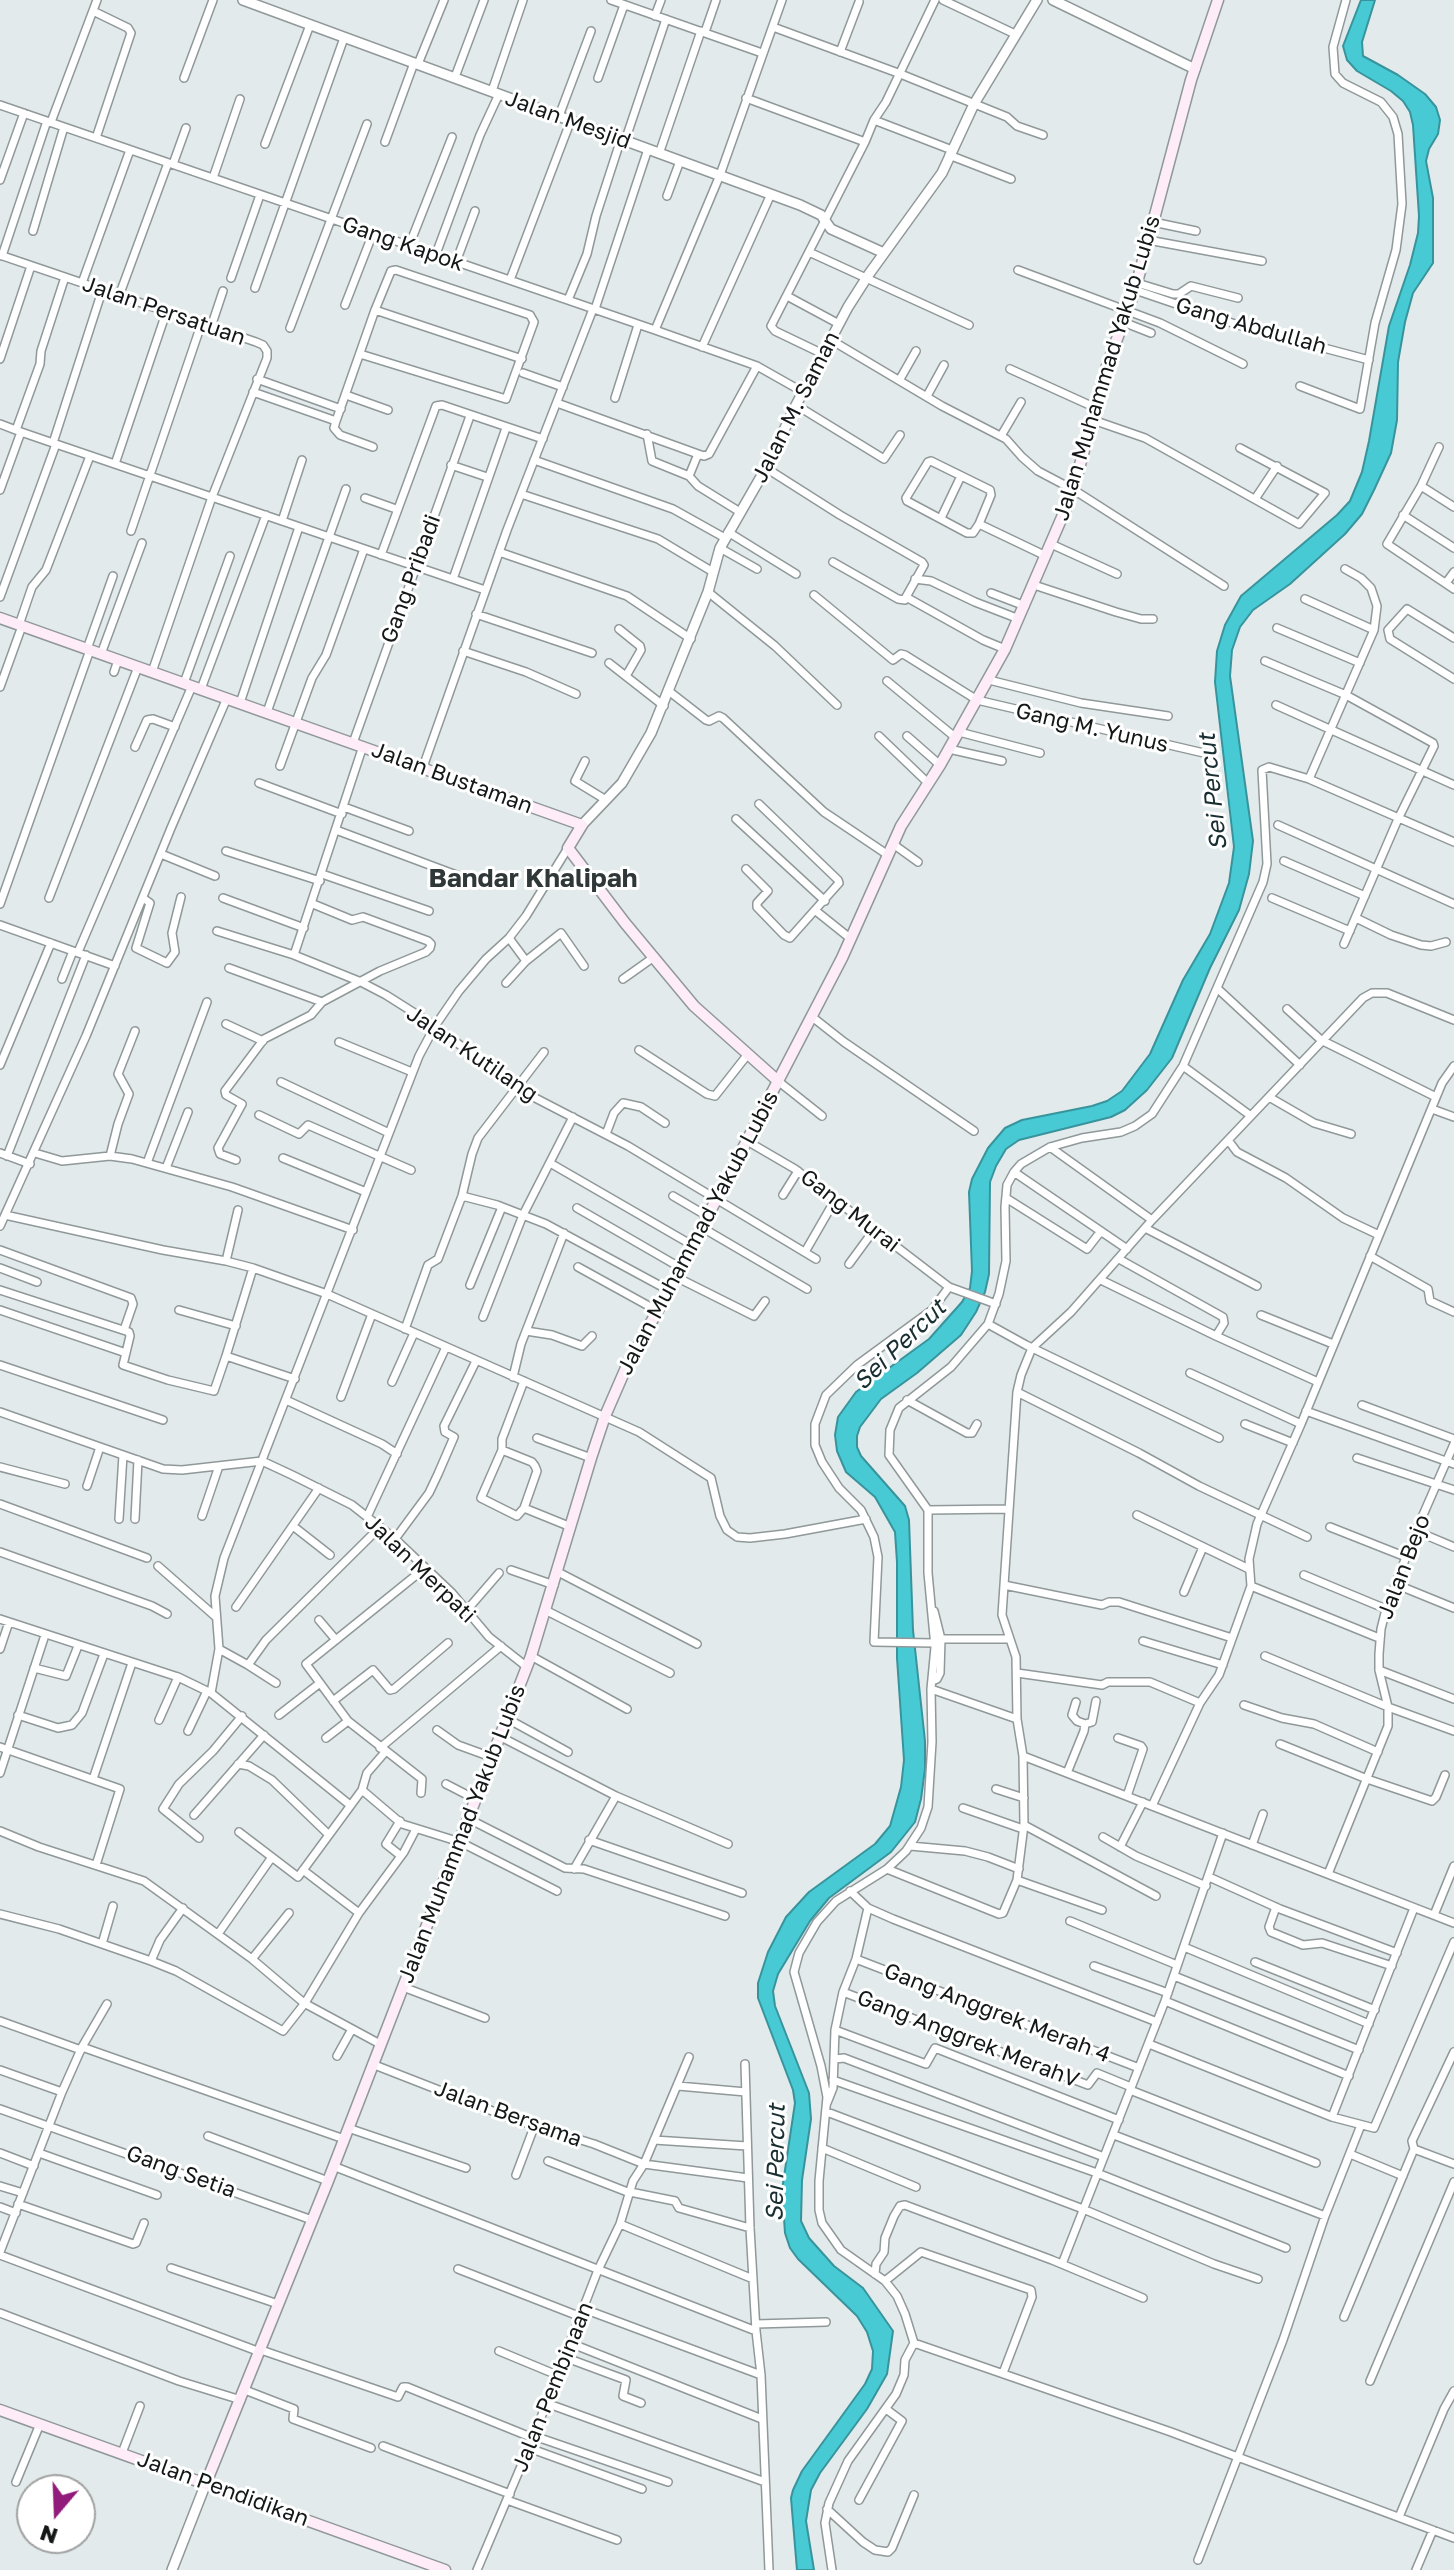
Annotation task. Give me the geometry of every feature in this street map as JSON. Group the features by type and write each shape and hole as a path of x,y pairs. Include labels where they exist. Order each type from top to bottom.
{"main road":[{"name":"Jalan Muhammad Yakub Lubis","path":"206,2483 328,2181 529,1662 591,1458 625,1370 851,939 901,826 940,765 1005,649 1074,490 1111,353 1136,287 1195,69 1218,0"},
{"name":"Jalan Bustaman","path":"0,618 582,825"},
{"path":"582,825 568,848 694,1006 778,1081"},
{"name":"Jalan Pendidikan","path":"0,2410 445,2570"}],"street":[{"path":"1,255 97,0"},
{"path":"184,78 213,0"},
{"name":"Jalan Mesjid","path":"243,0 817,212 828,227 884,253"},
{"path":"385,142 444,0"},
{"path":"455,77 484,0"},
{"path":"436,254 496,92 523,0"},
{"path":"611,0 762,53"},
{"path":"655,16 661,0"},
{"path":"659,154 716,0"},
{"path":"655,330 720,175 782,0"},
{"path":"823,354 775,331 771,326 935,0"},
{"path":"943,0 1015,34"},
{"name":"Jalan M. Saman","path":"582,825 622,783 638,757 670,692 726,535 766,468 839,324 866,279 930,191 974,104 1037,0"},
{"path":"1053,0 1195,69"},
{"path":"1300,386 1360,409 1375,323 1396,250 1402,204 1398,134 1393,117 1381,102 1343,83 1335,74 1333,47 1346,0"},
{"path":"840,52 859,2"},
{"path":"598,78 624,5"},
{"path":"93,11 128,28 131,33 96,138"},
{"path":"568,300 587,254 596,216 666,19"},
{"path":"265,144 310,25"},
{"path":"773,27 898,73 1043,135"},
{"path":"559,116 591,31"},
{"path":"255,288 344,38"},
{"path":"746,98 865,142"},
{"path":"213,178 240,99"},
{"name":"Gang Kapok","path":"0,105 757,366 803,392"},
{"path":"0,180 24,113"},
{"path":"510,280 571,120"},
{"path":"874,120 1011,179"},
{"path":"290,328 367,124"},
{"path":"33,231 64,127"},
{"path":"119,296 186,128"},
{"path":"409,246 452,137"},
{"path":"423,767 499,552 594,309 648,149"},
{"path":"82,283 130,150"},
{"path":"667,196 680,161"},
{"path":"702,347 771,194"},
{"path":"231,278 260,195"},
{"path":"456,262 475,211"},
{"path":"1153,222 1196,231"},
{"path":"345,305 373,233"},
{"path":"1148,240 1262,261"},
{"path":"809,252 969,325"},
{"name":"Jalan Persatuan","path":"1,255 263,345 267,351 267,358 212,497 152,672"},
{"path":"0,359 31,266"},
{"path":"360,354 501,400 509,396 534,322 530,315 396,270 389,273 375,310 334,428 337,434 373,447"},
{"path":"1018,270 1125,316 1151,333"},
{"path":"0,490 65,277"},
{"path":"1136,287 1179,294 1191,286 1238,298"},
{"name":"Gang Abdullah","path":"1136,287 1238,325 1369,360"},
{"path":"0,597 54,443 102,291"},
{"path":"211,327 223,291"},
{"path":"787,296 839,324"},
{"path":"375,310 522,359"},
{"path":"115,464 166,313"},
{"path":"1125,316 1160,323 1243,364"},
{"path":"131,531 201,325"},
{"path":"615,398 638,325"},
{"path":"831,340 1001,436 1038,471 1074,490 1224,586"},
{"path":"900,379 916,351"},
{"path":"927,396 944,365"},
{"path":"557,403 704,456 709,454 757,366"},
{"path":"1010,369 1145,438 1299,524 1325,493 1240,448"},
{"path":"523,373 563,387"},
{"path":"257,379 341,409"},
{"path":"253,392 336,421"},
{"path":"296,407 300,394"},
{"path":"346,395 388,410"},
{"path":"1001,436 1021,402"},
{"path":"381,555 435,407 439,405 543,439"},
{"path":"796,405 884,459 900,435"},
{"name":"Gang Pribadi","path":"294,955 343,811 358,744 415,566 470,416"},
{"path":"0,424 485,590"},
{"path":"453,579 506,428"},
{"path":"647,434 652,461 689,476 698,486 740,512"},
{"path":"1439,447 1421,486 1387,544 1454,589"},
{"path":"689,476 698,454"},
{"path":"0,687 32,587 46,570 90,456"},
{"path":"282,521 302,460"},
{"path":"534,460 673,509 796,574"},
{"path":"931,461 991,492 979,524 970,534 941,518 908,503 906,498 931,461"},
{"path":"451,465 487,477"},
{"path":"1255,499 1277,466"},
{"path":"766,468 924,565 905,600 833,562"},
{"path":"941,518 961,476"},
{"path":"1421,486 1454,507"},
{"path":"267,712 346,489"},
{"path":"521,494 658,539 713,572"},
{"path":"365,498 396,509"},
{"path":"30,1164 4,1154 79,953 266,515"},
{"path":"1403,515 1454,548"},
{"path":"979,524 1046,556"},
{"path":"240,703 299,527"},
{"path":"101,654 142,543"},
{"path":"1051,544 1117,574"},
{"path":"720,548 757,569"},
{"path":"280,766 312,678 326,655 364,549"},
{"path":"499,552 627,596 691,639"},
{"path":"192,686 230,556"},
{"path":"1309,779 1374,630 1377,606 1371,588 1345,569"},
{"path":"1446,583 1454,572"},
{"path":"0,904 113,576"},
{"path":"915,579 931,581 1019,619"},
{"path":"1034,585 1116,612 1153,619"},
{"path":"708,592 775,646 837,705"},
{"path":"991,593 1025,606"},
{"name":"Gang M. Yunus","path":"814,595 892,659 905,655 977,700 1208,754"},
{"path":"906,597 1005,649"},
{"path":"1305,599 1374,630"},
{"path":"1454,638 1407,609 1387,634 1390,639 1454,679"},
{"path":"476,614 592,653"},
{"path":"1277,628 1360,663"},
{"path":"619,629 641,650 626,676"},
{"path":"463,651 526,672 576,694"},
{"path":"114,672 118,660"},
{"path":"1265,661 1346,695 1433,743 1434,750 1398,819 1344,944"},
{"path":"609,663 664,706"},
{"path":"49,898 138,667"},
{"path":"989,680 1081,703 1168,716"},
{"path":"887,681 957,735 1040,753"},
{"path":"670,692 706,720 719,716 723,718 824,812 918,862"},
{"path":"0,1226 35,1153 227,698"},
{"path":"1276,705 1454,785"},
{"path":"135,747 147,720 153,719 175,727"},
{"path":"879,736 928,783"},
{"path":"907,736 940,765"},
{"path":"949,749 1002,761"},
{"path":"585,761 575,781 606,800"},
{"path":"827,2108 821,2066 794,1972 799,1953 817,1922 836,1901 887,1869 910,1846 921,1828 928,1807 932,1685 938,1641 930,1606 928,1510 889,1455 890,1430 899,1408 951,1367 988,1324 1006,1261 1007,1185 1021,1164 1050,1147 1121,1132 1135,1126 1152,1114 1183,1066 1259,893 1267,864 1262,770 1269,767 1309,779 1454,842"},
{"path":"259,783 409,831"},
{"path":"746,869 768,891 757,907 788,938 839,883 759,804"},
{"path":"736,819 825,901"},
{"path":"1278,825 1454,904"},
{"path":"336,830 467,879"},
{"path":"188,1731 209,1692 219,1649 216,1617 218,1576 412,1072 435,1026 478,968 509,938 526,916 568,848"},
{"path":"226,851 429,911"},
{"path":"161,854 215,876"},
{"path":"1284,861 1365,896"},
{"path":"143,898 150,903 137,949 167,963 175,952 172,933 181,897"},
{"path":"223,898 304,928"},
{"path":"1272,898 1350,931"},
{"path":"236,1160 220,1154 218,1148 242,1104 226,1095 225,1091 263,1041 311,1015 322,1002 380,971 426,952 431,944 363,917 352,920 313,904"},
{"path":"816,911 851,939"},
{"path":"1356,918 1421,945 1436,946 1446,942"},
{"path":"0,925 115,966"},
{"name":"Jalan Kutilang","path":"217,931 294,955 361,982 435,1026 516,1088 606,1134 816,1259"},
{"path":"506,983 526,961 561,933 584,966"},
{"path":"509,938 526,961"},
{"path":"0,1065 51,943"},
{"path":"62,979 79,953"},
{"path":"623,979 654,957"},
{"path":"229,968 322,1002"},
{"path":"1218,989 1300,1065"},
{"path":"887,1869 1001,1914 1017,1880 1023,1827 1023,1756 1017,1719 1017,1673 1002,1619 1017,1392 1032,1348 1071,1312 1152,1220 1354,1005 1372,993 1387,993 1454,1020"},
{"path":"147,1163 207,1002"},
{"path":"1287,1009 1321,1040 1436,1097"},
{"path":"811,1016 974,1131"},
{"path":"226,1024 263,1041"},
{"path":"110,1156 129,1094 118,1074 135,1031"},
{"path":"339,1042 412,1072"},
{"path":"639,1050 707,1094 715,1096 748,1054"},
{"path":"405,1329 428,1265 438,1259 462,1196 474,1145 544,1052"},
{"path":"1183,1066 1251,1116"},
{"path":"1152,1806 1200,1703 1215,1684 1223,1665 1251,1586 1250,1546 1262,1514 1436,1097 1454,1066"},
{"path":"778,1081 822,1116"},
{"path":"281,1082 389,1133"},
{"path":"1269,1097 1314,1123 1351,1134"},
{"path":"606,1134 614,1113 623,1103 641,1107 665,1123"},
{"path":"1432,1109 1454,1117"},
{"path":"166,1168 188,1112"},
{"path":"259,1115 299,1134 308,1125 411,1170"},
{"path":"483,1317 523,1215 573,1117"},
{"path":"1228,1140 1237,1152 1286,1178 1343,1218 1379,1235"},
{"name":"Gang Murai","path":"747,1141 798,1171 952,1288 993,1303"},
{"path":"1050,1147 1152,1220"},
{"path":"35,1153 62,1161 110,1156 147,1163 232,1187 353,1230"},
{"path":"283,1158 366,1192"},
{"path":"550,1163 692,1245"},
{"path":"783,1195 798,1171"},
{"path":"1014,1172 1127,1249"},
{"path":"462,1196 502,1207 564,1233 668,1290"},
{"path":"673,1196 707,1216"},
{"path":"1006,1198 1087,1249 1101,1231"},
{"path":"805,1252 835,1200"},
{"path":"470,1285 502,1207"},
{"path":"577,1208 754,1316 765,1301"},
{"path":"226,1261 238,1210"},
{"path":"5,1215 253,1268 327,1294 605,1416 639,1432 706,1473 713,1484 720,1516 727,1530 737,1537 785,1534 866,1519"},
{"path":"701,1227 807,1289"},
{"path":"1145,1228 1257,1286"},
{"path":"849,1264 874,1230"},
{"path":"513,1377 526,1331 564,1233"},
{"path":"0,1250 131,1298 133,1304 124,1330"},
{"path":"1370,1256 1428,1289 1430,1301 1454,1312"},
{"path":"1119,1259 1223,1317 1224,1323 1216,1336"},
{"path":"578,1267 656,1310"},
{"path":"0,1268 37,1282"},
{"path":"0,1290 124,1330 130,1336 123,1362 126,1367 212,1391 217,1388 253,1268"},
{"path":"1101,1280 1318,1382"},
{"path":"952,1288 932,1310 857,1365 826,1395 815,1424 815,1445 839,1488 861,1510 874,1537 878,1557 875,1643 1010,1639"},
{"path":"0,1310 126,1353"},
{"path":"179,1310 236,1326"},
{"path":"341,1397 372,1314"},
{"path":"1261,1315 1333,1344"},
{"path":"988,1324 1219,1438"},
{"path":"526,1331 552,1335 582,1346 592,1336"},
{"path":"392,1382 414,1333"},
{"path":"367,1517 446,1347"},
{"path":"226,1356 295,1379"},
{"path":"395,1539 429,1493 454,1439 453,1435 444,1431 444,1426 476,1361"},
{"path":"0,1365 163,1420"},
{"path":"1190,1373 1301,1424"},
{"path":"502,1450 532,1462 537,1471 524,1508 517,1516 481,1498 502,1450 502,1439 524,1381"},
{"path":"1017,1392 1199,1486 1307,1537"},
{"path":"286,1400 382,1444 397,1454"},
{"path":"907,1400 967,1433 972,1433 977,1424"},
{"path":"1362,1405 1454,1442"},
{"path":"1306,1411 1450,1463"},
{"path":"0,1412 172,1470 262,1461"},
{"path":"1245,1424 1293,1443"},
{"path":"537,1438 591,1458"},
{"name":"Jalan Bejo","path":"1328,1874 1388,1726 1388,1707 1379,1670 1379,1638 1386,1609 1416,1531 1450,1463 1454,1442"},
{"path":"87,1486 100,1447"},
{"path":"119,1519 123,1455"},
{"path":"1357,1458 1454,1490"},
{"path":"135,1519 138,1460"},
{"name":"Jalan Merpati","path":"262,1461 352,1505 395,1539 501,1646 627,1709"},
{"path":"202,1516 219,1466"},
{"path":"0,1467 65,1484"},
{"path":"236,1607 319,1488"},
{"path":"0,1504 147,1558"},
{"path":"524,1508 571,1527"},
{"path":"928,1510 1008,1509"},
{"path":"1137,1515 1249,1569"},
{"path":"293,1526 330,1555"},
{"path":"248,1665 266,1640 380,1527"},
{"path":"1330,1527 1406,1557"},
{"path":"1416,1531 1454,1547"},
{"path":"1184,1592 1203,1547"},
{"path":"0,1552 157,1607 167,1614"},
{"path":"158,1566 216,1617"},
{"path":"421,1793 424,1785 422,1779 348,1721 306,1664 425,1568"},
{"path":"511,1570 554,1585"},
{"path":"558,1572 697,1644"},
{"path":"467,1610 499,1573"},
{"path":"1304,1575 1386,1609"},
{"path":"1395,1584 1454,1608"},
{"path":"1004,1585 1102,1605 1119,1602 1232,1638"},
{"path":"1251,1586 1379,1638"},
{"path":"547,1611 670,1673"},
{"path":"0,1619 178,1677 209,1692 350,1805"},
{"path":"319,1620 336,1640"},
{"path":"0,1649 9,1622"},
{"path":"0,1773 4,1749 45,1635"},
{"path":"1143,1641 1223,1665"},
{"path":"333,1701 373,1670 390,1690 394,1689 448,1643"},
{"path":"34,1668 66,1676 78,1646"},
{"path":"239,1832 298,1877 362,1790 367,1773 383,1749 501,1646"},
{"path":"219,1649 276,1683"},
{"path":"18,1715 58,1728 72,1725 84,1709 104,1654"},
{"path":"1265,1656 1454,1731"},
{"path":"93,1779 132,1663"},
{"path":"1379,1670 1454,1699"},
{"path":"1017,1673 1102,1685 1108,1682 1150,1682 1200,1703"},
{"path":"159,1720 178,1677"},
{"path":"279,1715 320,1683"},
{"path":"932,1685 1017,1719"},
{"path":"1076,1702 1073,1719 1085,1724 1092,1722 1096,1701"},
{"path":"1244,1705 1282,1718 1314,1724 1378,1752"},
{"path":"199,1838 163,1809 179,1784 213,1751 242,1716"},
{"path":"506,1718 568,1752"},
{"path":"326,1738 348,1721"},
{"path":"1067,1773 1085,1724"},
{"path":"437,1730 458,1745 491,1757"},
{"path":"194,1815 264,1735"},
{"path":"499,1736 616,1796 728,1844"},
{"path":"1118,1738 1143,1749 1127,1796"},
{"path":"1280,1744 1432,1801 1445,1775"},
{"path":"4,1749 120,1789 96,1865"},
{"path":"1023,1756 1454,1923"},
{"path":"238,1764 272,1780 328,1834"},
{"path":"446,1784 475,1799"},
{"path":"996,1789 1024,1798"},
{"path":"362,1790 400,1821 460,1842 557,1891"},
{"path":"574,1869 616,1796"},
{"path":"1120,1847 1143,1802"},
{"path":"963,1808 1023,1827 1156,1896"},
{"path":"1252,1845 1263,1814"},
{"path":"467,1818 565,1868 584,1869 725,1916"},
{"path":"400,1821 386,1844 401,1856"},
{"path":"0,1914 39,1923 176,1971 283,2031 305,2003 359,1913 401,1856 416,1829"},
{"path":"0,1831 144,1881 252,1959 305,2003 380,2044"},
{"path":"1062,2264 1149,2044 1223,1833"},
{"path":"1103,1837 1158,1866 1206,1886"},
{"path":"589,1840 742,1893"},
{"path":"910,1846 965,1851 1019,1869"},
{"path":"218,1934 272,1857"},
{"path":"1434,1915 1454,1866"},
{"path":"303,1870 359,1913"},
{"path":"1209,1877 1276,1907 1397,1953"},
{"path":"1017,1880 1102,1910"},
{"path":"850,1891 868,1908 1157,2022"},
{"path":"102,1944 113,1906"},
{"path":"1276,1907 1269,1927 1271,1932 1303,1945 1322,1943 1392,1966"},
{"path":"151,1961 165,1931 183,1908"},
{"path":"832,2570 825,2523 827,2509 848,2461 900,2385 905,2360 914,2343 902,2305 885,2281 841,2250 822,2223 819,2210 822,2148 832,2094 835,2030 868,1908"},
{"path":"1332,2117 1414,1908"},
{"path":"252,1959 289,1913"},
{"path":"1070,1921 1177,1965"},
{"path":"1149,2044 1332,2117 1370,2128 1376,2125 1454,1942"},
{"path":"1184,1947 1369,2024"},
{"name":"Gang Anggrek Merah 4","path":"856,1959 1139,2068"},
{"path":"1255,1962 1375,2010"},
{"path":"1094,1966 1349,2076"},
{"path":"1174,1976 1359,2050"},
{"path":"403,1987 485,2018"},
{"name":"Gang Anggrek MerahV","path":"843,1992 1088,2085 1097,2073 1131,2088"},
{"path":"107,2004 62,2092 0,2254 260,2351 398,2397 403,2387 407,2387 534,2437 668,2482"},
{"path":"0,2021 346,2134 466,2168"},
{"path":"337,2056 352,2029"},
{"path":"835,2030 926,2064 935,2048 1119,2120"},
{"path":"977,2065 984,2046"},
{"path":"1344,2317 1414,2149 1412,2141 1454,2052"},
{"name":"Jalan Pembinaan","path":"477,2570 534,2437 598,2270 620,2224 633,2181 644,2164 689,2057"},
{"path":"835,2059 844,2058 1104,2157"},
{"name":"Jalan Bersama","path":"372,2064 534,2127 594,2144 644,2164 748,2178"},
{"path":"745,2064 750,2228 761,2375 769,2570"},
{"path":"0,2070 62,2092"},
{"path":"833,2080 1097,2173 1286,2248"},
{"path":"678,2086 746,2092"},
{"path":"1131,2088 1316,2163"},
{"path":"827,2108 1258,2279"},
{"name":"Gang Setia","path":"0,2109 312,2220"},
{"path":"1198,2560 1283,2340 1325,2216 1361,2125"},
{"path":"516,2175 534,2127"},
{"path":"1114,2135 1325,2216"},
{"path":"208,2136 328,2181"},
{"path":"654,2140 747,2146"},
{"path":"822,2148 916,2187"},
{"path":"1414,2149 1454,2164"},
{"path":"0,2153 34,2166"},
{"path":"39,2153 157,2195"},
{"path":"1350,2154 1403,2176"},
{"path":"548,2161 630,2192 675,2201 679,2208 750,2228"},
{"path":"333,2166 756,2328 826,2322"},
{"path":"1370,2381 1454,2182"},
{"path":"0,2186 23,2193"},
{"path":"875,2274 877,2261 885,2248 885,2238 902,2205 1062,2264 1082,2275 1143,2298"},
{"path":"0,2207 17,2208 133,2244 144,2223"},
{"path":"620,2224 753,2279"},
{"path":"885,2281 921,2252 1031,2290 1032,2297 1003,2373"},
{"path":"171,2268 278,2304"},
{"path":"458,2269 761,2375"},
{"path":"0,2313 179,2381 294,2409 293,2419 371,2448"},
{"path":"570,2343 762,2419"},
{"path":"914,2343 1238,2457 1454,2538"},
{"path":"499,2351 557,2375"},
{"path":"564,2357 626,2380 623,2396 641,2403"},
{"path":"1399,2517 1454,2391"},
{"path":"546,2403 765,2482"},
{"path":"122,2453 140,2406"},
{"path":"859,2500 902,2421 886,2409"},
{"path":"1444,2409 1454,2412"},
{"path":"19,2474 40,2424"},
{"path":"383,2446 617,2540"},
{"path":"529,2448 642,2489"},
{"path":"172,2570 206,2483"},
{"path":"827,2509 863,2542 875,2550 888,2552 914,2495"},
{"path":"1416,2570 1433,2530"}],"water":[{"name":"Sei Percut","path":"1361,0 1375,0 1362,42 1363,56 1425,94 1436,107 1440,120 1438,134 1426,161 1433,198 1433,263 1413,293 1405,322 1398,362 1397,420 1391,453 1362,514 1345,534 1290,584 1253,610 1240,627 1232,650 1230,676 1253,841 1249,874 1239,910 1210,968 1172,1058 1147,1090 1125,1110 1111,1117 1019,1140 1006,1149 990,1182 989,1274 976,1312 961,1335 881,1399 857,1436 861,1456 905,1506 909,1520 913,1630 925,1741 925,1769 915,1822 891,1852 829,1898 810,1921 778,1974 773,1991 775,2006 809,2093 811,2119 802,2180 801,2221 809,2238 834,2266 863,2288 893,2331 887,2374 867,2409 811,2490 806,2521 814,2570 797,2570 793,2490 802,2471 865,2384 872,2369 873,2351 867,2332 857,2316 798,2259 785,2233 782,2190 795,2103 793,2090 758,1998 758,1983 768,1952 786,1917 809,1892 875,1844 890,1826 901,1787 904,1760 897,1658 895,1532 875,1497 846,1472 837,1451 835,1435 838,1417 856,1392 929,1339 962,1302 970,1288 969,1192 988,1148 1005,1128 1022,1120 1092,1106 1122,1091 1150,1054 1183,980 1210,934 1229,883 1234,847 1215,682 1217,651 1225,625 1241,596 1350,501 1362,472 1369,441 1389,326 1418,233 1410,112 1391,91 1357,71 1347,60 1343,46"}],"district":[{"name":"Bandar Khalipah","path":"533,879"}]}
